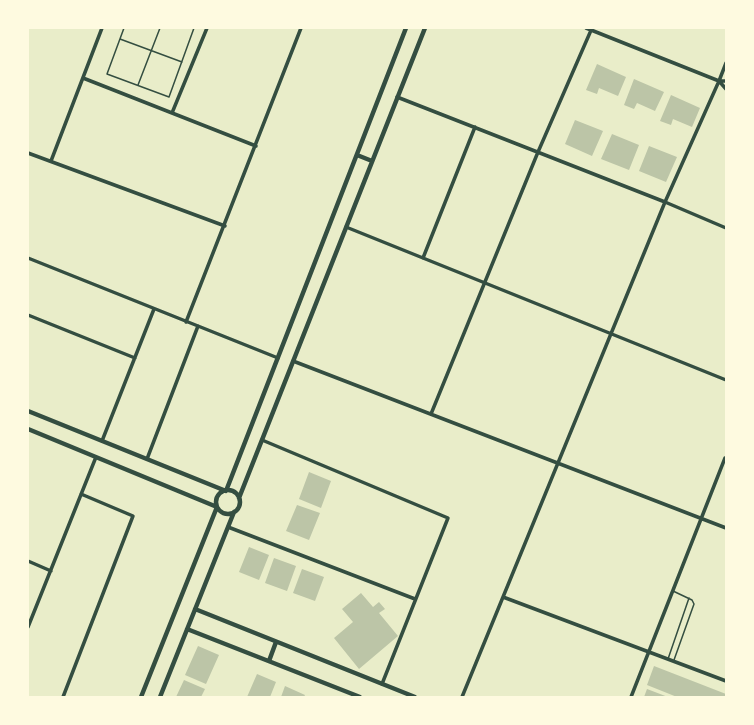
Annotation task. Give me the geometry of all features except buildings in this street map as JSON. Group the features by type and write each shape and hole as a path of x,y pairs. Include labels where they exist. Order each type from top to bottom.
{"street":[{"path":"51,161 102,28"},
{"path":"172,113 207,28"},
{"path":"186,322 225,226 301,28"},
{"path":"141,697 217,508 216,504 218,497 226,491 406,28"},
{"path":"160,697 234,512 239,506 239,498 425,28"},
{"path":"586,28 592,29 719,82 726,89"},
{"path":"431,414 538,152 592,29"},
{"path":"462,697 665,202 719,82 726,63"},
{"path":"83,78 256,146"},
{"path":"719,82 726,81"},
{"path":"398,97 665,202 726,228"},
{"path":"423,258 475,127"},
{"path":"28,153 225,226"},
{"path":"357,155 372,161"},
{"path":"346,227 726,380"},
{"path":"28,258 278,358"},
{"path":"102,441 154,309"},
{"path":"28,315 135,358"},
{"path":"147,459 198,326"},
{"path":"293,361 726,528"},
{"path":"28,411 226,491 234,492 239,498"},
{"path":"28,429 217,508 222,513 226,514 234,512"},
{"path":"262,440 448,518 382,684"},
{"path":"28,626 96,457"},
{"path":"631,697 726,457"},
{"path":"63,697 133,516 81,494"},
{"path":"228,528 415,600"},
{"path":"28,561 51,572"},
{"path":"503,597 726,681"},
{"path":"195,609 415,697"},
{"path":"188,629 360,697"},
{"path":"269,661 276,642"}],"lane":[{"path":"673,591 689,598 694,602 673,661"},
{"path":"668,659 689,598"}],"path":[{"path":"124,28 107,74 169,97 194,28"},
{"path":"138,85 160,28"},
{"path":"120,39 182,62"}]}
